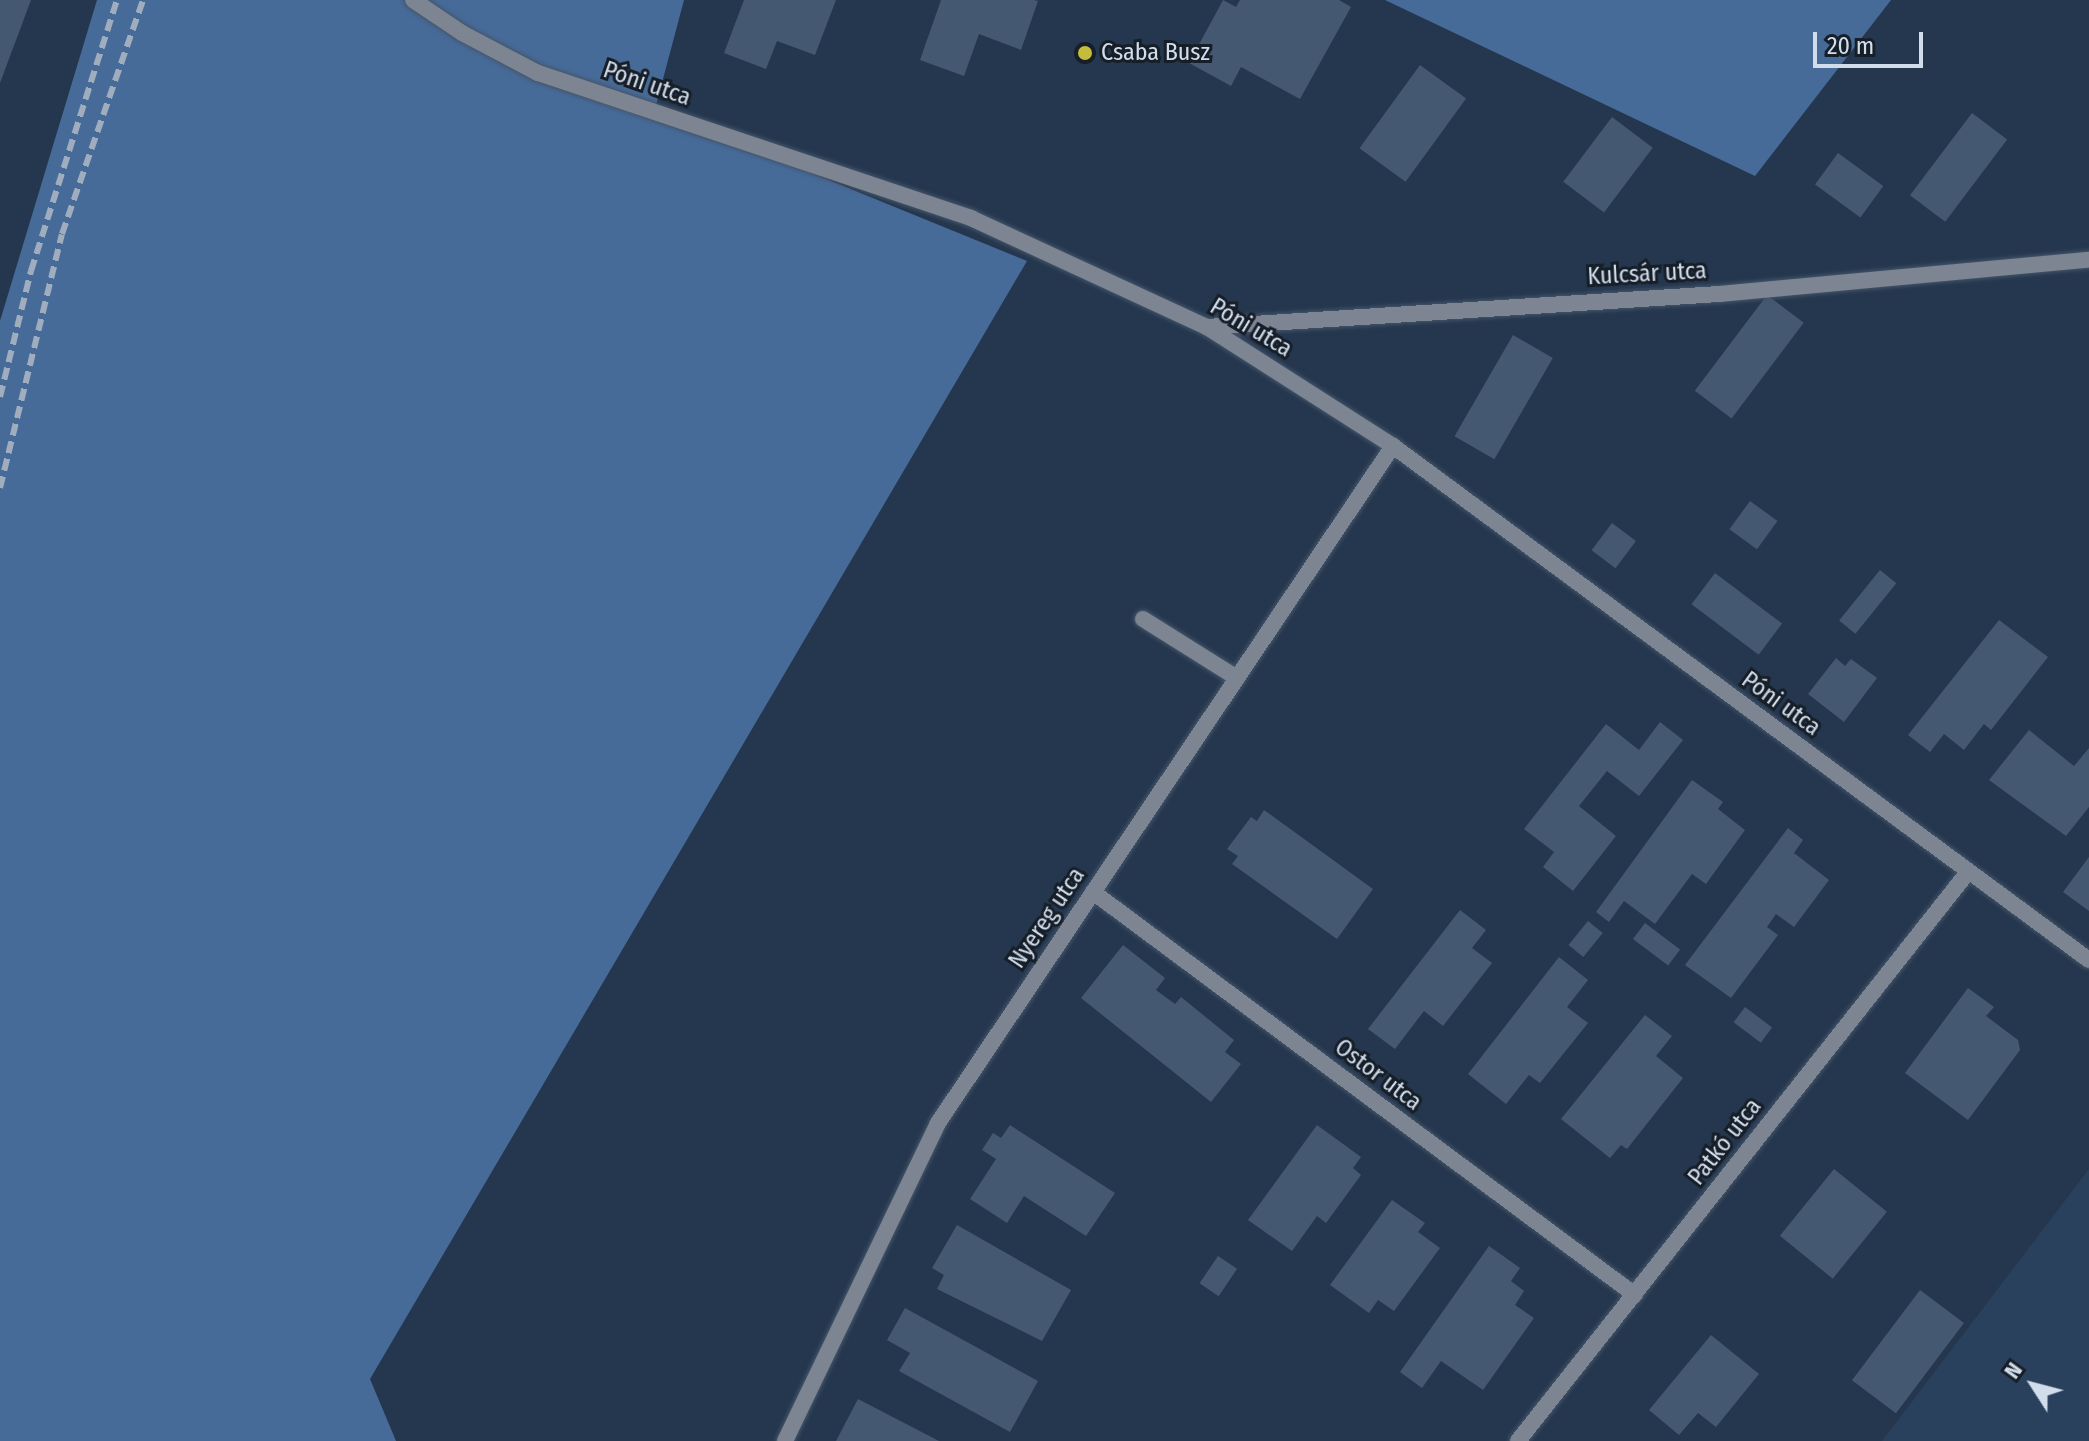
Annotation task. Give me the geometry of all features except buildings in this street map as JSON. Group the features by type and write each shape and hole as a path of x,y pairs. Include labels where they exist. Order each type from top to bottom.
{"street":[{"name":"Póni utca","path":"413,0 462,33 538,73 971,218 1207,327 1393,446 2089,960"},
{"name":"Kulcsár utca","path":"1207,327 1719,294 2089,260"},
{"name":"Nyereg utca","path":"785,1441 938,1123 1393,446"},
{"path":"1143,619 1237,678"},
{"name":"Patkó utca","path":"1518,1441 1968,872"},
{"name":"Ostor utca","path":"1093,892 1635,1295"}],"shaded area":[{"path":"97,0 684,0 655,109 1027,261 370,1379 396,1441 0,1441 0,321"},
{"path":"1385,0 1891,0 1755,176"},
{"path":"2089,1169 2089,1441 1882,1441"}],"railway":[{"path":"0,397 31,271 117,0"},
{"path":"0,488 62,234 143,0"}],"place":[{"name":"Csaba Busz","path":"1085,53"}]}
